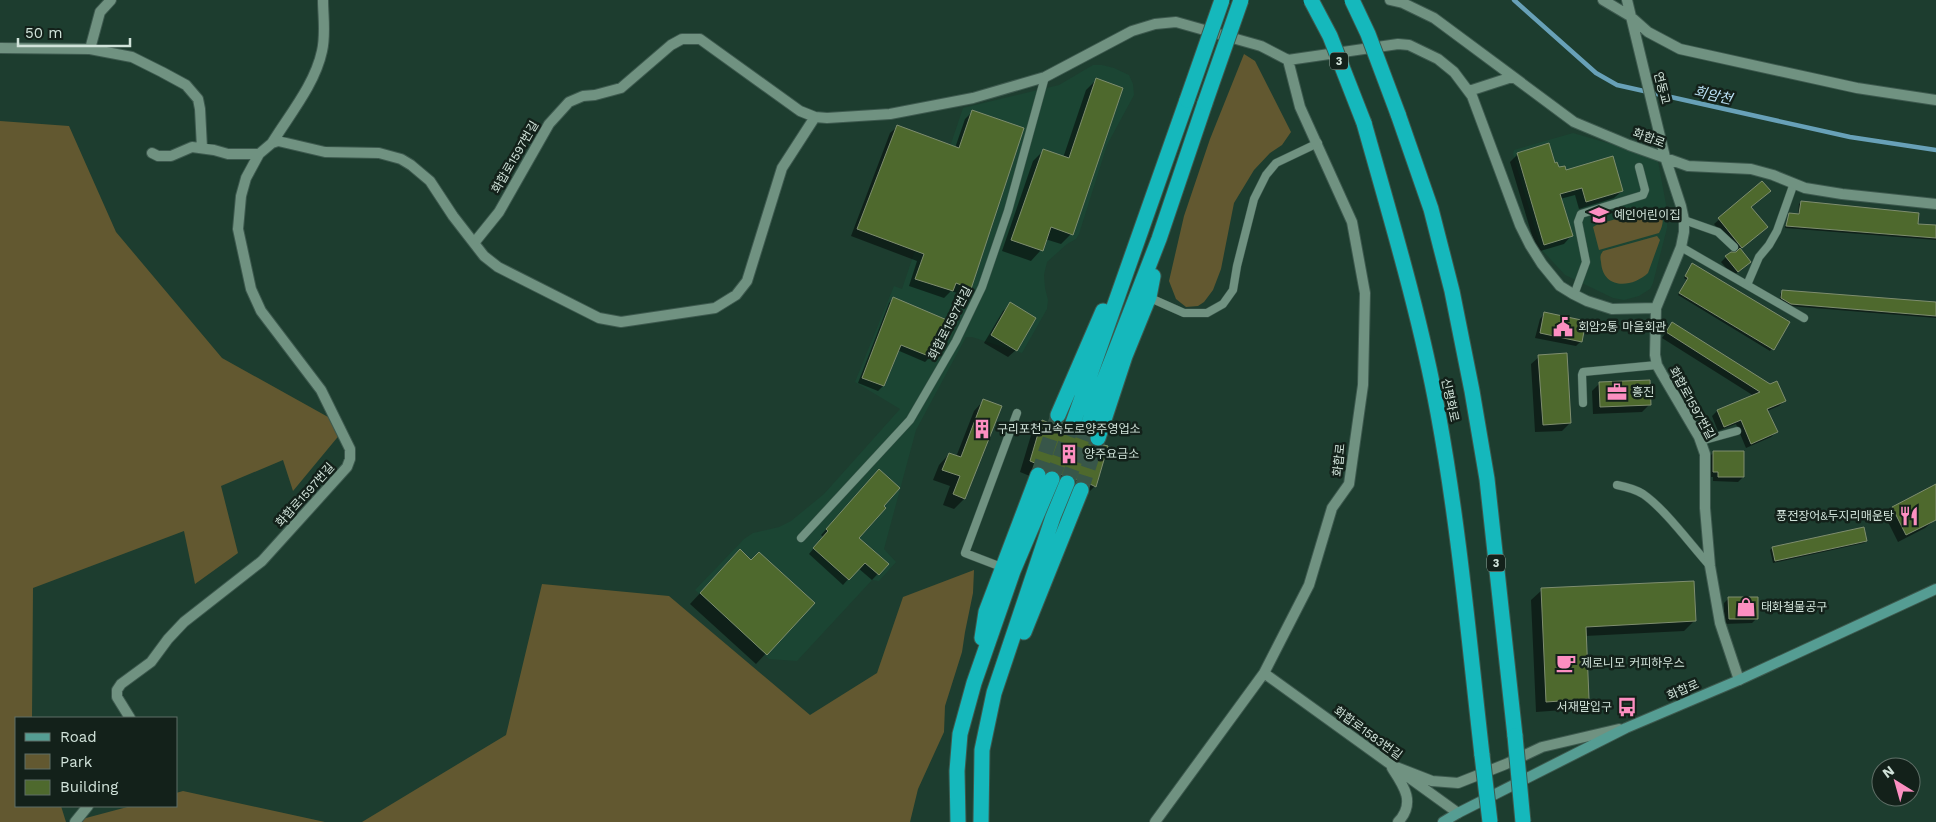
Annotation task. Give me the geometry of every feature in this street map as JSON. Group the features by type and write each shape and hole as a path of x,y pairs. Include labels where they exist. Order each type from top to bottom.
{"highway":[{"path":"1072,423 1222,0"},
{"path":"1098,438 1144,295 1159,239 1204,103 1241,0"},
{"name":"신평화로","path":"1311,0 1330,36 1364,123 1411,294 1438,411 1452,494 1490,822"},
{"name":"신평화로","path":"1352,0 1368,34 1431,209 1452,291 1488,479 1523,822"},
{"path":"1058,415 1118,272 1154,193"},
{"path":"1088,426 1101,388 1144,295"},
{"path":"958,822 957,771 960,734 1008,570 1045,477"},
{"path":"981,822 982,750 991,709 1050,525 1067,483"},
{"path":"991,709 1037,603 1081,490"}],"main road":[{"name":"화합로","path":"1443,822 1626,728 1739,680 1936,590"}],"street":[{"path":"90,49 100,12 111,0"},
{"name":"화합로1597번길","path":"129,717 117,697 117,690 120,684 151,662 168,639 184,622 262,561 347,467 350,459 350,449 321,390 262,311 250,289 238,229 238,217 246,178 259,154 272,143 308,86 315,71 322,51 323,0"},
{"name":"화합로","path":"1390,0 1402,3 1434,18 1574,122 1688,166 1750,169 1774,175 1805,188 1936,204"},
{"path":"1603,0 1630,16 1648,32 1680,49 1857,88 1936,100"},
{"name":"연동교","path":"1627,0 1662,142"},
{"name":"화합로1597번길","path":"474,243 499,212 548,124 569,102 583,96 621,88 671,45 682,39 700,40 800,111 815,117 890,114 973,98 1046,77 1132,32 1155,24 1176,22 1261,46 1288,60"},
{"path":"1288,60 1398,44 1409,45 1438,59 1454,72 1469,91 1476,105 1502,179 1530,245 1560,286 1574,295 1612,309 1656,308"},
{"path":"0,48 90,49 132,57 186,85 198,99 202,148"},
{"name":"화합로","path":"1155,822 1264,674 1309,585 1332,508 1349,484 1363,385 1365,293 1352,222 1300,106 1288,60"},
{"path":"1469,91 1512,77"},
{"path":"272,143 278,141 296,144 325,152 379,153 401,159 430,181 453,216 484,256 498,267 599,318 621,322 714,308 736,295 747,281 782,168 815,117"},
{"name":"화합로1597번길","path":"1662,142 1681,206 1684,232 1682,247 1656,308 1657,365 1701,441 1706,464 1705,508 1710,566 1720,623 1739,680"},
{"path":"152,154 171,156 192,147 228,154 259,154"},
{"name":"화합로1583번길","path":"1264,674 1458,813"},
{"path":"1390,764 1432,782 1458,782 1506,764 1542,747 1626,728"},
{"path":"1390,764 1404,787 1407,796 1407,808 1404,816 1398,822"},
{"path":"75,822 87,807"}],"lane":[{"name":"화합로1597번길","path":"801,538 910,420 956,342 982,287 1008,211 1046,77"},
{"path":"1144,295 1184,313 1207,314 1223,304 1233,290 1254,199 1266,174 1276,163 1318,143"},
{"path":"1574,295 1586,262 1578,222 1579,216 1643,196 1645,190 1639,167"},
{"path":"1747,285 1759,257 1777,231 1794,183"},
{"path":"1684,220 1718,232 1734,247"},
{"path":"1682,247 1804,318"},
{"path":"1583,403 1582,375 1584,372 1657,365"},
{"path":"1008,570 965,553 1017,413"},
{"path":"1701,441 1737,431"},
{"path":"1617,485 1638,491 1655,504 1710,566"}],"shaded area":[{"path":"1093,65 1114,68 1129,75 1133,84 1134,95 1107,145 1079,234 1076,239 1067,244 1047,262 1044,275 1048,300 1047,309 1022,353 972,337 966,337 916,430 884,549 896,562 879,581 872,580 797,661 769,659 695,590 744,539 753,533 779,527 791,521 824,494 900,409 855,382 894,286 902,289 963,108 1059,85"},
{"name":"예인어린이집","path":"1573,133 1649,155 1658,161 1667,210 1667,228 1653,283 1650,289 1639,296 1624,300 1613,298 1565,275 1541,249 1513,154 1514,150"}],"green space":[{"path":"1244,54 1255,61 1291,132 1282,145 1270,153 1254,170 1234,203 1221,269 1213,290 1204,302 1198,306 1186,307 1176,299 1169,281 1184,216 1210,139"},
{"path":"0,121 69,126 116,232 222,358 346,427 293,491 283,460 221,486 238,553 195,584 184,531 33,588 32,717 15,717 15,807 61,807 66,822 0,822"},
{"path":"1653,209 1660,212 1663,218 1659,233 1599,250 1593,227"},
{"path":"1657,236 1660,240 1648,273 1634,282 1619,284 1607,278 1603,271 1601,260 1603,251"},
{"path":"974,570 973,593 962,652 945,706 944,732 918,789 910,822 362,822 506,735 542,584 669,596 810,715 877,673 903,597"},
{"path":"183,791 325,822 71,822 127,807 178,807 178,792"}],"building":[{"path":"1096,78 1123,88 1073,235 1051,227 1043,251 1011,240 1043,149 1069,158"},
{"path":"972,110 1024,128 971,289 956,283 953,291 915,279 924,254 857,229 897,125 959,148"},
{"path":"1549,143 1555,163 1557,162 1559,167 1565,166 1566,170 1613,156 1623,191 1586,202 1582,188 1560,194 1573,236 1544,245 1517,153"},
{"path":"1762,181 1771,191 1751,207 1768,227 1742,248 1718,218"},
{"path":"1801,201 1919,213 1918,224 1936,225 1936,238 1786,226 1789,213 1799,214"},
{"path":"1740,248 1751,262 1738,272 1725,256 1731,252 1736,252"},
{"path":"1692,263 1790,322 1774,350 1679,293 1688,278 1685,276"},
{"path":"1782,290 1936,302 1936,316 1791,304 1781,298"},
{"path":"893,297 947,320 931,357 901,345 884,386 862,378"},
{"path":"1010,302 1036,318 1017,351 991,335"},
{"name":"회암2통 마을회관","path":"1544,312 1586,321 1582,342 1540,333"},
{"path":"1672,322 1770,384 1777,381 1786,401 1767,409 1778,432 1751,444 1741,420 1724,427 1717,410 1760,392 1666,332"},
{"path":"1567,353 1571,423 1543,425 1538,355"},
{"path":"1650,380 1651,405 1600,407 1599,382"},
{"name":"구리포천고속도로양주영업소","path":"983,399 1002,406 965,499 953,494 960,476 942,470 949,453 961,457"},
{"name":"양주요금소","path":"1042,420 1089,439 1095,447 1108,446 1096,487 1075,479 1070,474 1063,475 1030,461"},
{"path":"1713,451 1744,451 1744,477 1718,477 1718,472 1713,472"},
{"path":"879,469 900,488 884,506 886,508 859,538 889,564 879,575 865,563 849,580 813,548 828,531 826,529"},
{"path":"1936,484 1936,520 1906,535 1892,507"},
{"path":"1864,527 1867,541 1775,561 1772,547"},
{"path":"740,549 751,560 759,552 815,603 767,655 700,593"},
{"name":"제로니모 커피하우스","path":"1694,581 1696,621 1586,627 1589,699 1546,702 1541,588"},
{"path":"1728,597 1758,597 1758,619 1729,619"}],"waterway":[{"name":"회암천","path":"1514,0 1596,73 1617,85 1850,137 1936,150"}],"tunnel":[{"path":"1038,475 1058,415"},
{"path":"1052,479 1073,423"},
{"path":"1067,483 1088,426"},
{"path":"1081,490 1098,438"}],"place":[{"name":"예인어린이집","path":"1599,215"},
{"name":"회암2통 마을회관","path":"1563,327"},
{"name":"흥진","path":"1617,392"},
{"name":"구리포천고속도로양주영업소","path":"982,429"},
{"name":"양주요금소","path":"1069,454"},
{"name":"풍전장어&두지리매운탕","path":"1909,516"},
{"name":"태화철물공구","path":"1746,607"},
{"name":"제로니모 커피하우스","path":"1566,663"},
{"name":"서재말입구","path":"1627,707"}]}
